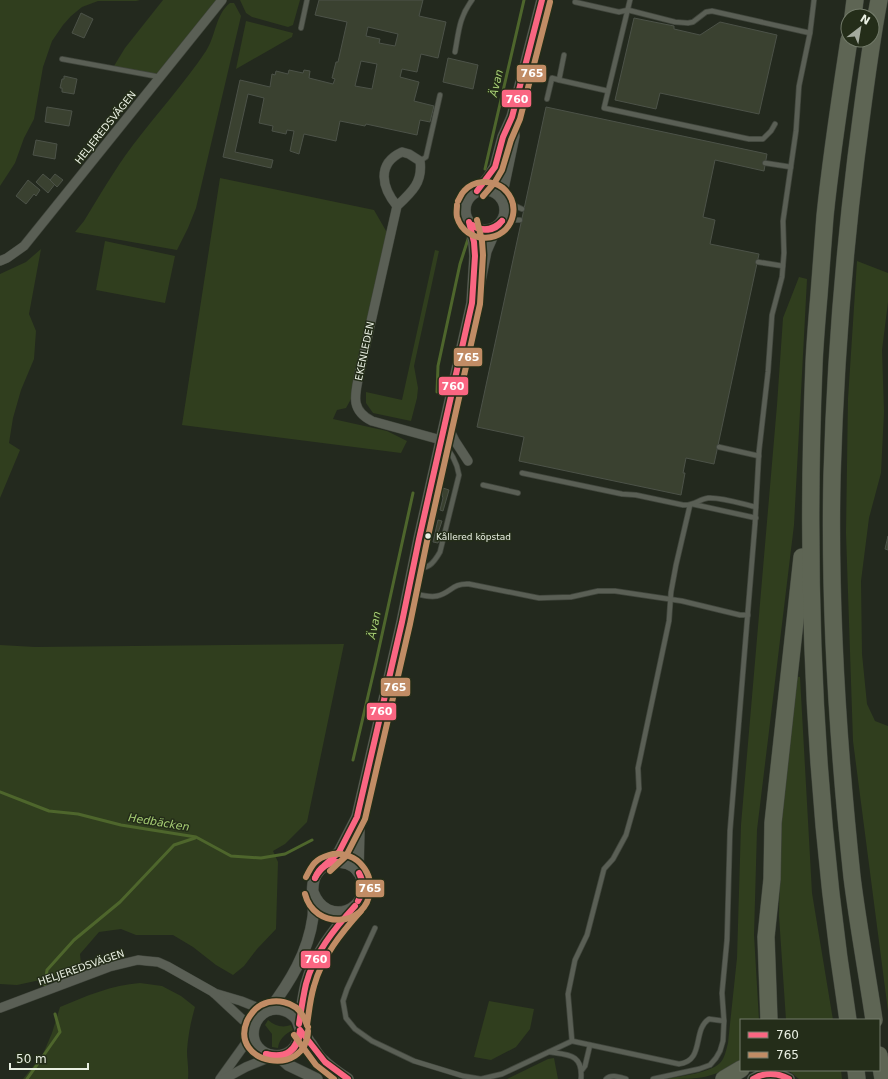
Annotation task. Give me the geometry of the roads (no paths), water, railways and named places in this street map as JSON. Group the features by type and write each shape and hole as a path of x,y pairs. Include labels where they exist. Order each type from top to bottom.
{"highway":[{"path":"874,1019 853,880 842,770 836,686 832,588 832,477 837,362 848,221 879,0"},
{"path":"848,48 825,216 814,363 811,586 820,782 841,974 848,1019"},
{"path":"768,1019 766,937 771,887 773,823 812,476"},
{"path":"771,887 780,1019"},
{"path":"880,1061 883,1079"},
{"path":"724,1079 740,1070"}],"street":[{"name":"HELJEREDSVÄGEN","path":"0,261 24,246 222,0"},
{"path":"497,226 484,230 473,226 466,217 465,205 472,194 477,191 488,178 495,167 503,137 512,117 542,0"},
{"path":"220,1079 253,1031 258,1019 268,1011 287,986 300,963 310,935 313,916 313,880 320,869 339,852 357,817 402,622 472,303 479,284 486,251 497,226 504,217 506,211 502,199 514,136 512,117"},
{"path":"398,206 387,191 384,182 385,168 389,160 402,152 409,154 420,161"},
{"name":"EKENLEDEN","path":"420,161 422,170 418,182 409,195 398,206 359,375 356,404 358,411 372,421 441,440"},
{"path":"477,191 493,191 502,199"},
{"path":"469,222 474,242 475,256 472,303"},
{"path":"445,421 455,441 468,461"},
{"path":"357,817 359,830 358,872"},
{"path":"224,1079 246,1067 276,1056 284,1055 295,1048 298,1043 306,984 329,936 355,906 362,893 362,878 358,872 346,863 332,862 325,865"},
{"path":"313,892 320,905 326,910 341,912 355,906"},
{"name":"HELJEREDSVÄGEN","path":"0,1008 109,967 138,960 158,962 213,992 268,1011"},
{"name":"HELJEREDSVÄGEN","path":"213,992 253,1031"},
{"path":"268,1011 281,1009 287,1011 296,1019 323,1060 348,1079"},
{"path":"253,1031 255,1042 266,1054 276,1056 288,1066 317,1079"},
{"path":"762,1074 782,1075 789,1079"}],"lane":[{"path":"301,28 307,0"},
{"path":"455,52 464,11 472,0"},
{"path":"630,0 604,108 749,139 763,139 776,124"},
{"path":"653,1079 699,1069 710,1065 716,1058 723,1041 724,1021 722,992 728,940 730,831 756,518 759,456 772,316 782,277 783,221 796,131 799,86 810,33 814,0"},
{"path":"579,2 619,12 628,10 675,22 688,23 693,22 706,12 712,11 810,33"},
{"path":"559,80 564,55"},
{"path":"62,59 160,76"},
{"path":"547,99 552,78 608,91"},
{"path":"420,161 426,156 440,95"},
{"path":"765,163 791,167"},
{"path":"502,199 522,209"},
{"path":"497,226 510,220 520,220"},
{"path":"758,262 783,266"},
{"path":"412,571 428,567 435,562 440,552 459,475 451,453 441,440"},
{"path":"719,447 759,456"},
{"path":"522,473 622,494 636,495 756,518"},
{"path":"483,485 518,493"},
{"path":"691,505 707,498 756,506"},
{"path":"572,1041 568,994 575,960 587,935 604,869 613,859 626,835 639,789 638,768 669,621 670,599 676,565 691,505"},
{"path":"408,592 430,597 439,595 461,583 539,598 571,597 598,592 615,591 670,599 748,615"},
{"path":"375,928 343,1001 346,1018 355,1029 372,1041 414,1061 464,1076 482,1079 502,1074 572,1041 684,1064 691,1060 694,1054 704,1024 709,1019 724,1021"},
{"path":"581,1079 582,1070 585,1066 590,1045"},
{"path":"548,1052 565,1053 571,1055 578,1062 582,1070"},
{"path":"606,1079 612,1076 626,1079"}],"waterway":[{"name":"Ävan","path":"485,169 524,0"},
{"name":"Ävan","path":"437,392 438,366 460,264 469,236"},
{"name":"Ävan","path":"353,760 413,493"},
{"name":"Hedbäcken","path":"0,792 49,811 78,814 121,825 196,837 231,856 261,858 285,854 312,840"},
{"path":"45,985 47,970 74,940 120,902 174,845 195,838"},
{"path":"27,1079 60,1032 55,1014"}],"place":[{"name":"Kållered köpstad","path":"428,536"}]}
